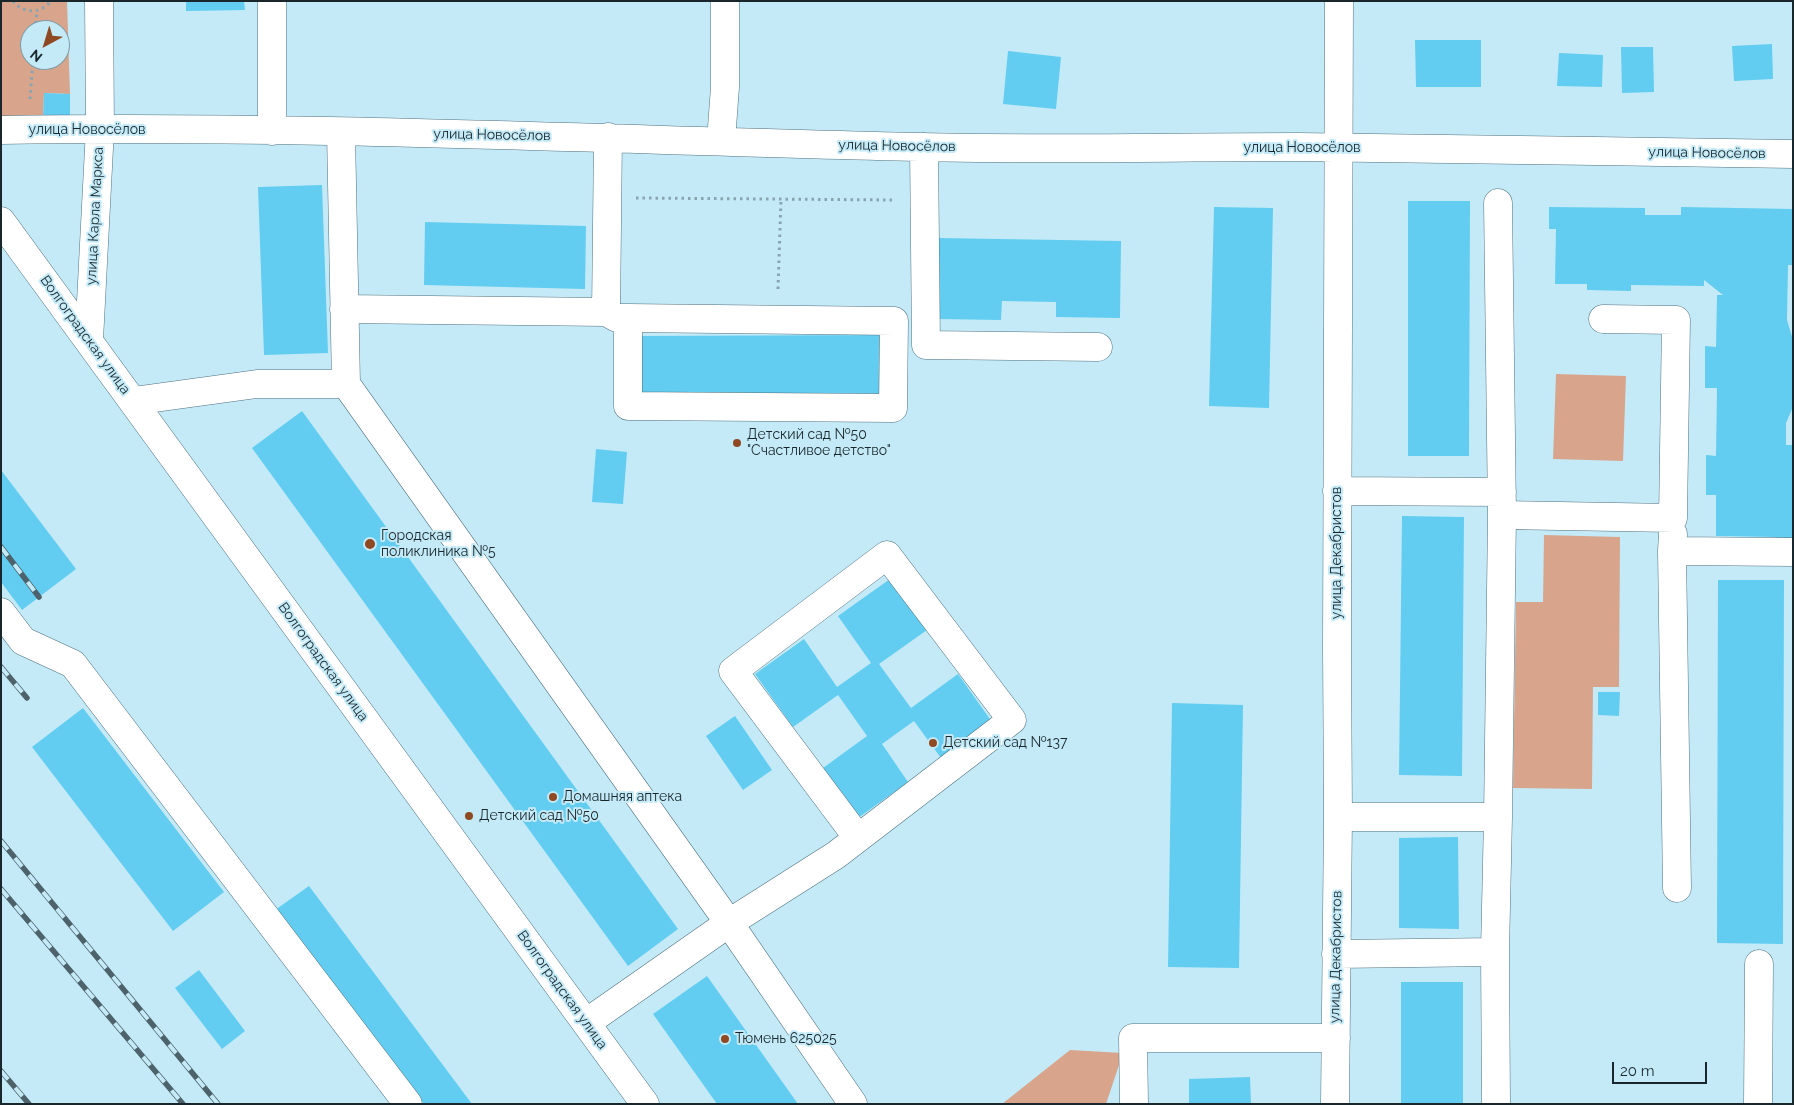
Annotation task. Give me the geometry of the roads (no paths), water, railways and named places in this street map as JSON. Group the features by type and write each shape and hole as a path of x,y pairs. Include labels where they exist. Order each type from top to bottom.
{"street":[{"name":"улица Карла Маркса","path":"89,340 100,128 99,1"},
{"path":"272,1 272,131"},
{"path":"721,141 725,1"},
{"name":"улица Декабристов","path":"1336,1104 1339,1"},
{"name":"улица Новосёлов","path":"1,130 100,128 272,131 924,147 1338,148 1793,154"},
{"path":"341,133 346,384 729,923 853,1104"},
{"path":"344,309 617,315 777,320 894,321 893,408 628,406 617,315 608,197 608,138"},
{"path":"924,147 926,346 1098,347"},
{"path":"1496,1104 1496,952 1502,504 1498,203"},
{"name":"Волгоградская улица","path":"1,221 645,1104"},
{"path":"1603,318 1676,320 1672,551 1677,888"},
{"path":"133,401 257,384 346,384"},
{"path":"1337,490 1673,518"},
{"path":"1672,551 1793,552"},
{"path":"586,1022 729,923 836,855 1012,720 887,555 733,671 858,838"},
{"path":"1,612 23,640 73,664 408,1104"},
{"path":"1338,816 1498,816"},
{"path":"1336,954 1496,952"},
{"path":"1758,1104 1759,964"},
{"path":"1134,1104 1134,1038 1336,1038"}],"railway":[{"path":"1,547 39,597"},
{"path":"1,667 27,698"},
{"path":"1,841 218,1104"},
{"path":"1,889 183,1104"},
{"path":"1,1071 29,1104"}],"place":[{"name":"Детский сад №50 \"Счастливое детство\"","path":"737,443"},
{"name":"Городская поликлиника №5","path":"370,544"},
{"name":"Детский сад №137","path":"933,743"},
{"name":"Домашняя аптека","path":"553,797"},
{"name":"Детский сад №50","path":"469,816"},
{"name":"Тюмень 625025","path":"725,1039"}]}
